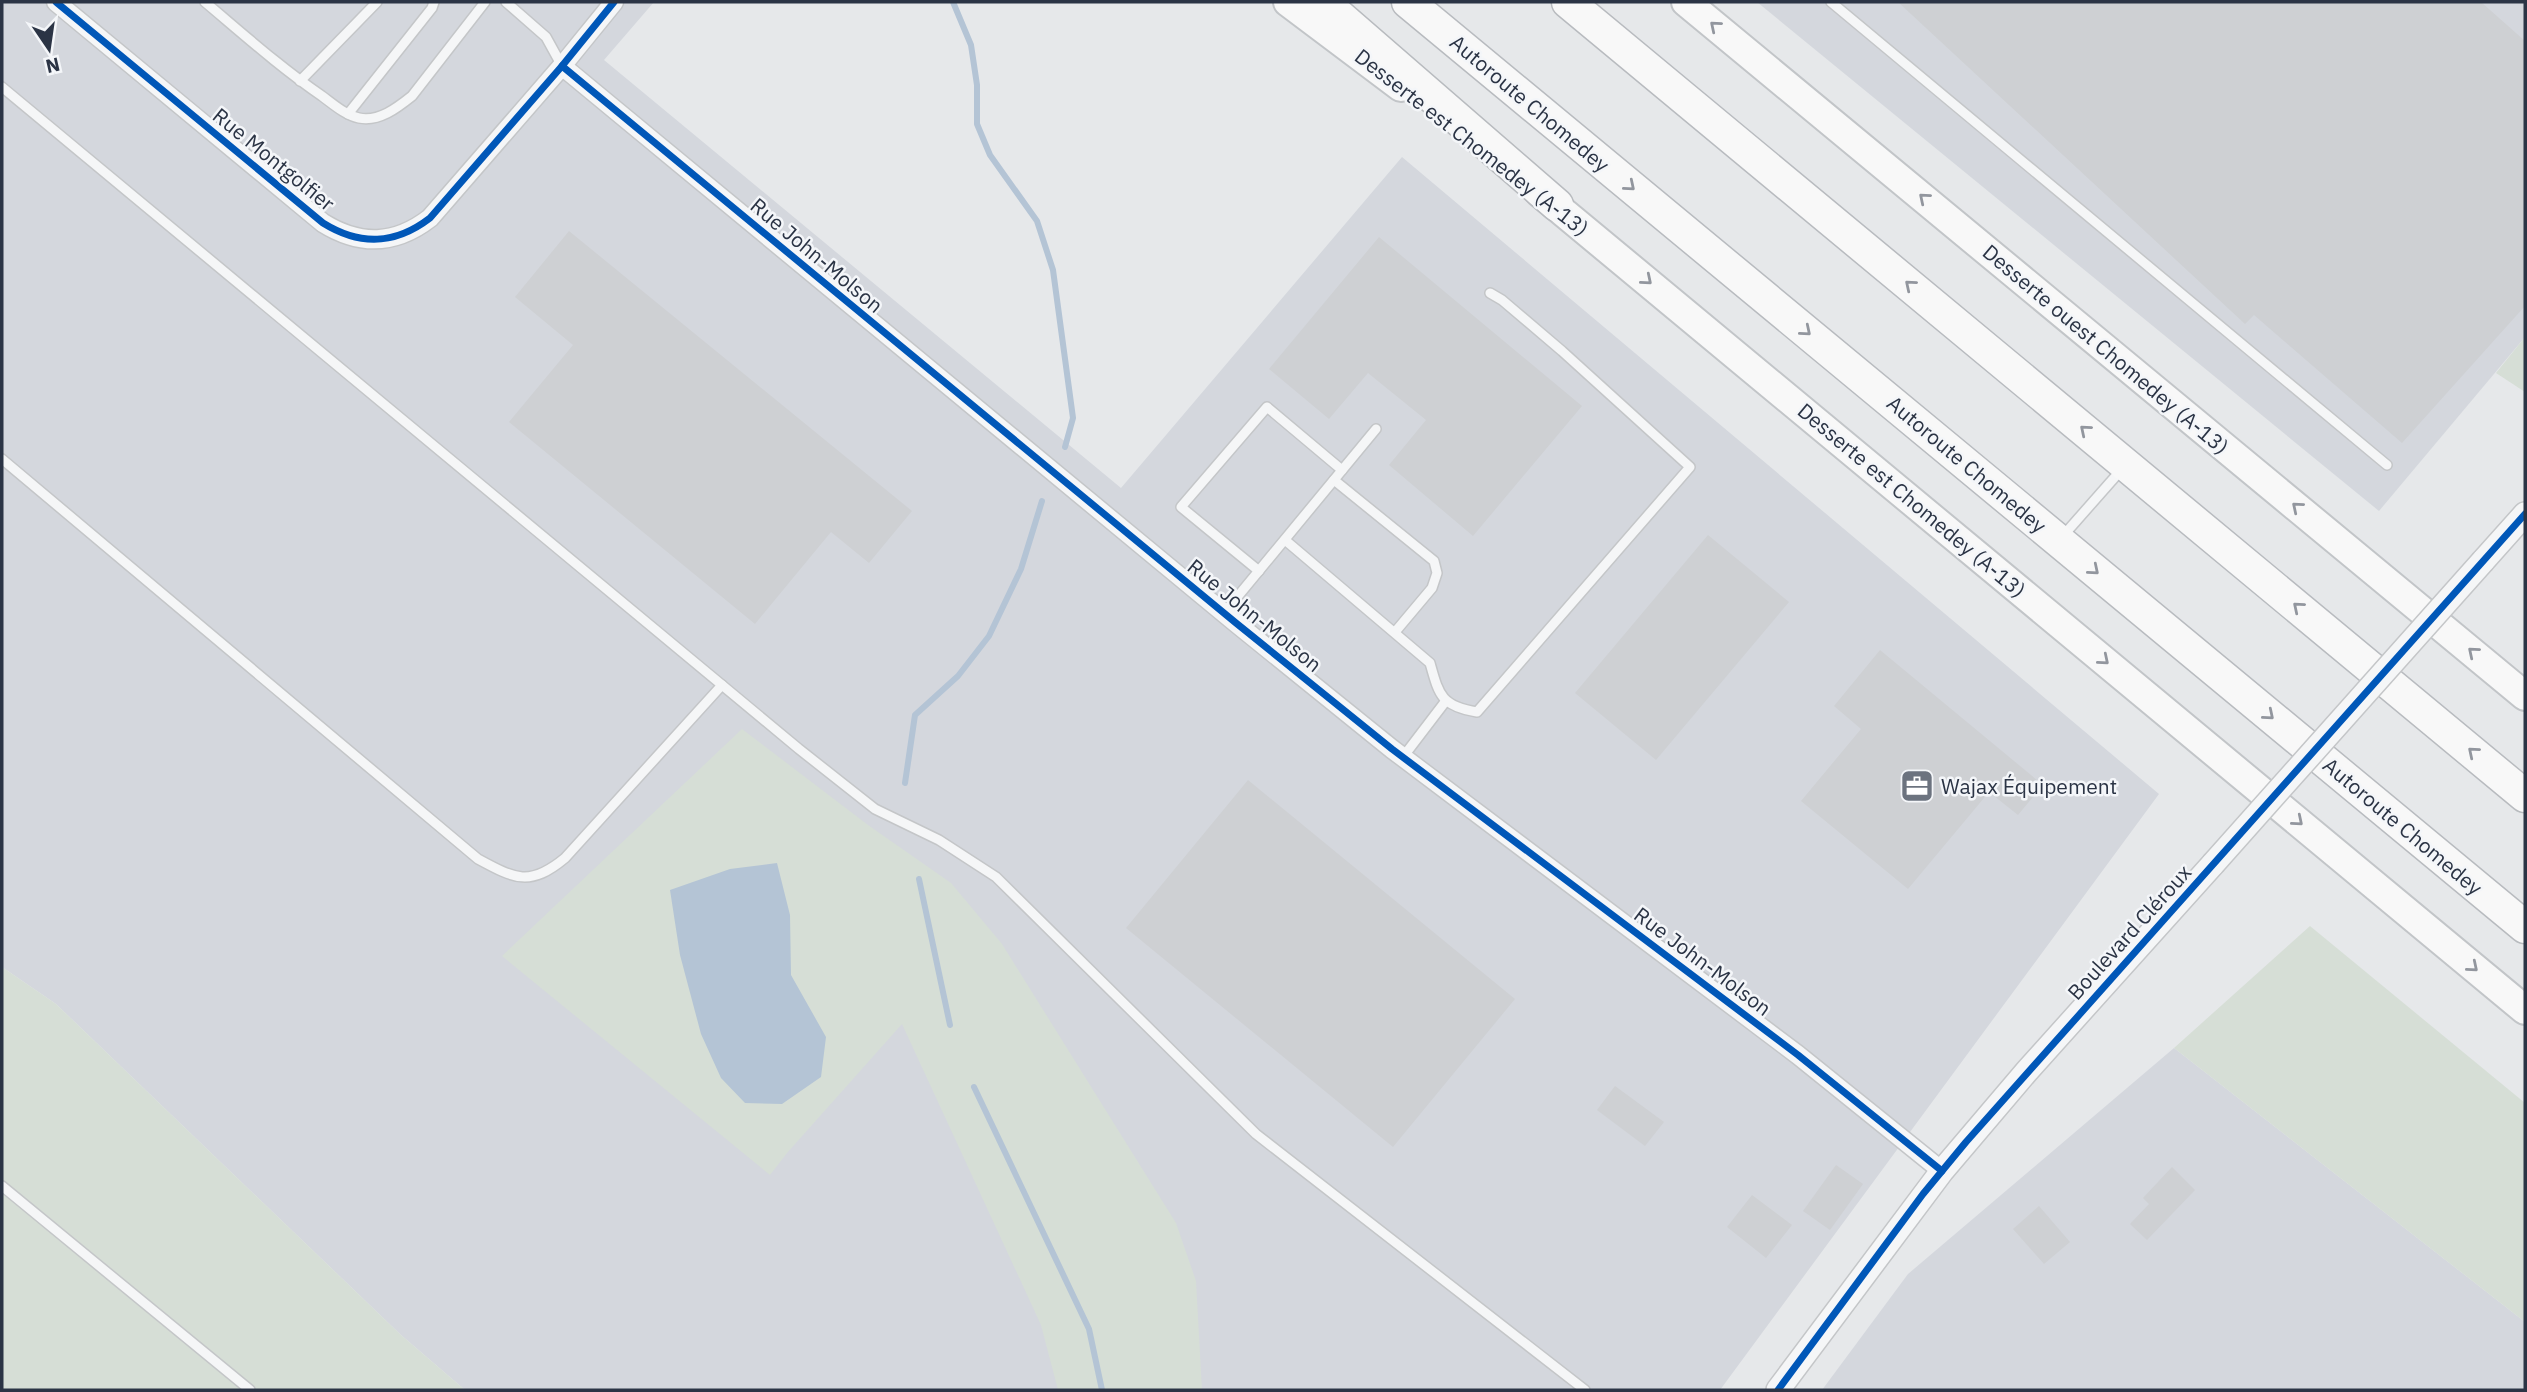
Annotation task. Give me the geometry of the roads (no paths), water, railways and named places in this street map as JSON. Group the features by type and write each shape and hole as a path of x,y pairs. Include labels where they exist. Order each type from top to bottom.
{"highway":[{"path":"1323,2 1557,205"},
{"name":"Autoroute Chomedey","path":"1408,2 2525,927"},
{"path":"1568,2 2525,796"}],"main road":[{"name":"Desserte est Chomedey (A-13)","path":"1288,2 1557,205 2525,1010"},
{"name":"Desserte ouest Chomedey (A-13)","path":"1686,2 2525,696"}],"street":[{"name":"Rue Montgolfier","path":"56,2 323,223 338,233 355,239 372,240 402,235 430,218 614,2"},
{"name":"Rue John-Molson","path":"562,66 1224,613 1403,757 1798,1055 1942,1171"},
{"name":"Boulevard Cléroux","path":"1778,1390 1942,1171 2036,1060 2525,514"}],"lane":[{"path":"205,2 300,81 348,114 360,118 371,118 396,109 412,96 485,2"},
{"path":"300,81 377,2"},
{"path":"348,114 432,8 433,2"},
{"path":"506,2 546,37 562,66"},
{"path":"1831,2 2387,465"},
{"path":"2,87 875,809 939,840 996,877 1256,1134 1585,1390"},
{"path":"1285,540 1430,663 1445,702 1457,708 1477,712 1690,467 1562,351 1490,293"},
{"path":"1259,571 1181,507 1267,407 1342,470"},
{"path":"1224,613 1376,429"},
{"path":"2,460 478,859 508,876 529,877 549,871 565,858 722,685"},
{"path":"2058,540 2126,464"},
{"path":"1334,480 1434,561 1437,573 1432,588 1395,632"},
{"path":"1403,757 1445,702"},
{"path":"2,1186 250,1390"}],"water":[{"path":"777,863 790,915 791,975 826,1037 821,1077 782,1104 745,1103 721,1078 701,1034 680,955 670,890 730,869"}],"waterway":[{"path":"953,2 971,45 977,85 977,124 990,155 1037,221 1053,270 1073,418 1065,447"},
{"path":"905,783 915,715 958,676 989,636 1021,569 1042,501"},
{"path":"919,879 950,1025"},
{"path":"974,1087 1089,1329 1102,1390"}],"place":[{"name":"Wajax Équipement","path":"1917,786"}]}
